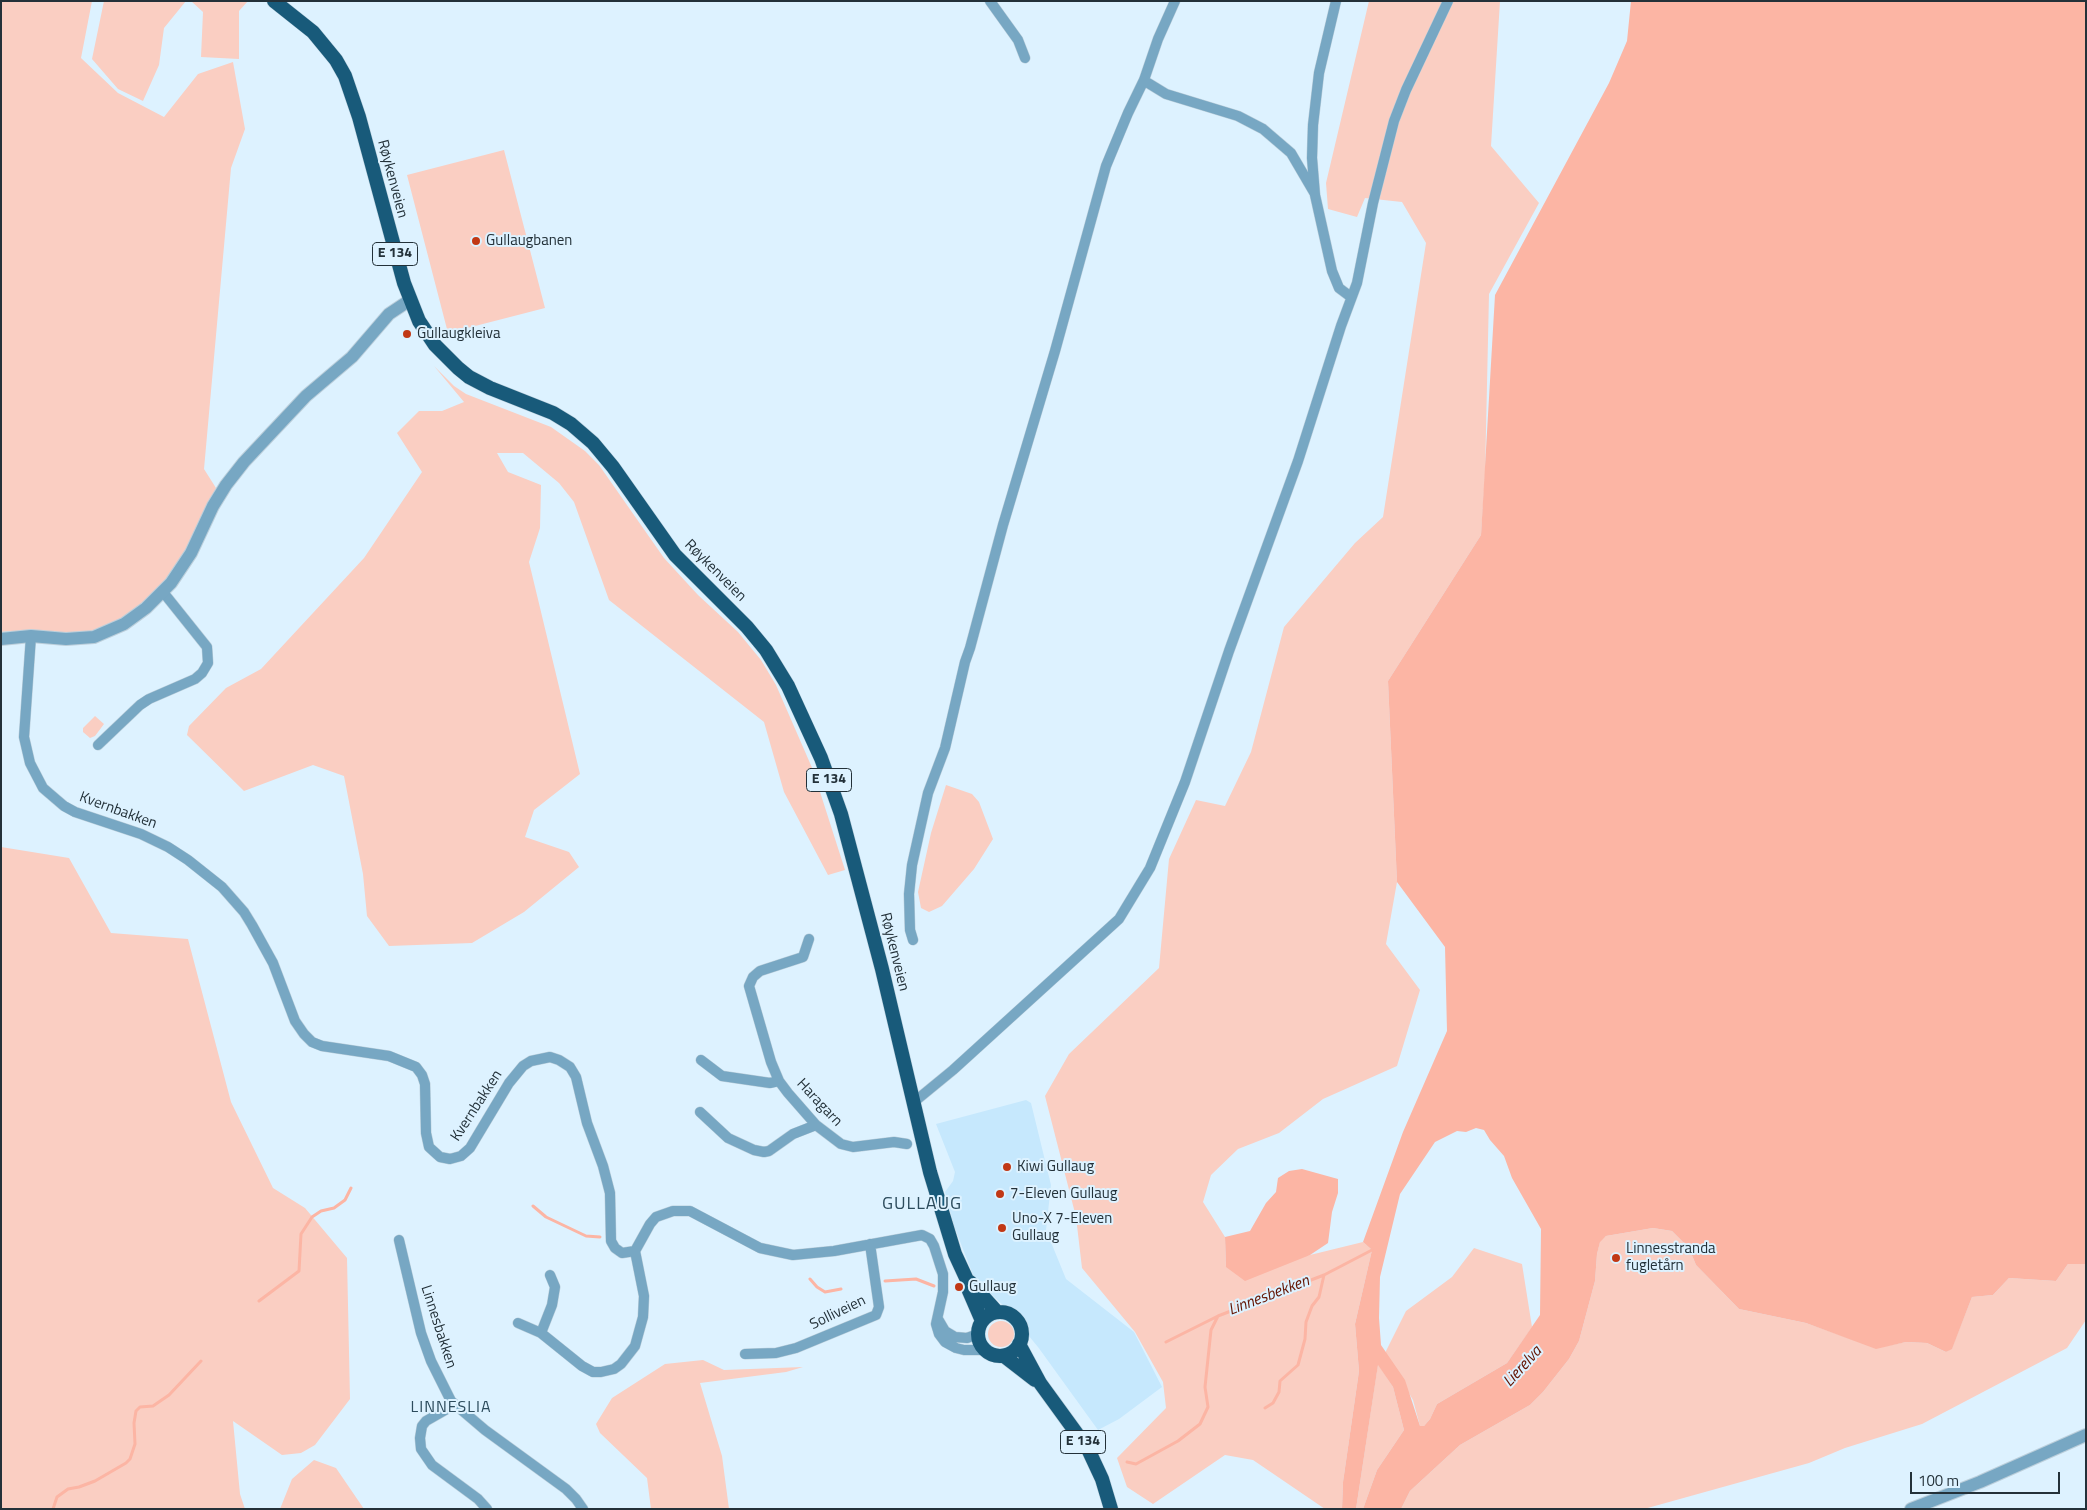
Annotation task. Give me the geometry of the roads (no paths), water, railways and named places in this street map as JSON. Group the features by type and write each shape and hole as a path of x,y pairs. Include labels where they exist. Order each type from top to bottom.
{"highway":[{"name":"Røykenveien","path":"274,1 313,32 326,45 345,76 359,117 396,259 419,321 435,345 458,368 490,388 553,413 571,424 593,443 614,467 675,555 747,627 777,666 808,729 841,814 867,909 941,1209 967,1280 980,1328"},
{"name":"Røykenveien","path":"967,1280 997,1312"},
{"path":"980,1328 988,1315 997,1312"},
{"name":"E 134","path":"997,1312 1008,1313 1018,1321 1022,1332 1020,1344 1040,1383 1088,1449 1102,1479 1111,1509"},
{"name":"E 134","path":"980,1328 980,1342 985,1350 994,1355 1004,1356 1040,1383"},
{"path":"1004,1356 1020,1344"}],"street":[{"path":"990,1 1018,40 1025,58"},
{"path":"913,940 910,930 909,894 912,865 928,793 945,748 965,662 1003,525 1055,351 1106,166 1144,80 1158,39 1175,1"},
{"path":"1336,1 1325,42 1315,97 1312,143 1315,194 1332,271 1340,288 1351,297"},
{"path":"914,1102 1120,918 1143,882 1184,782 1229,651 1298,462 1357,283 1373,203 1394,121 1406,90 1448,1"},
{"path":"1148,83 1166,94 1238,116 1263,129 1290,153 1315,194"},
{"path":"1,639 31,636 94,638 124,624 163,592 191,553 213,506 244,462 306,396 352,357 389,314 410,300"},
{"path":"98,745 140,705 149,699 195,679 202,673 208,663 207,647 163,592"},
{"name":"Kvernbakken","path":"31,636 24,737 30,763 36,777 50,795 75,812 152,839 188,860 222,887 244,912 264,945 283,986 295,1020 312,1042 322,1046 400,1059 416,1067 422,1075 425,1084 426,1133 430,1147 440,1157 450,1159 462,1156 470,1148 509,1083 523,1066 531,1061 550,1057 570,1067 576,1077 587,1124 603,1166 610,1193 611,1241 615,1248 622,1253 635,1251"},
{"name":"Haragarn","path":"809,939 803,957 760,971 752,976 749,986 771,1062 780,1081 788,1094 832,1140 853,1147 894,1142 907,1144"},
{"path":"701,1060 722,1076 770,1084 780,1081"},
{"path":"700,1112 728,1138 764,1152 793,1134 816,1125"},
{"path":"518,1323 541,1333 582,1366 593,1372 614,1369 621,1364 635,1346 643,1317 644,1296 635,1251 640,1239 656,1217 680,1210 690,1211 760,1248 782,1253 814,1254 917,1235 930,1239 943,1274 943,1292 937,1330 942,1339 948,1344 964,1350 985,1350"},
{"name":"Linnesbakken","path":"399,1240 421,1333 440,1382 454,1405 566,1489 583,1509"},
{"name":"Solliveien","path":"745,1354 776,1353 796,1348 876,1315 879,1306 870,1244"},
{"path":"541,1333 552,1305 556,1287 550,1275"},
{"path":"938,1318 945,1330 955,1337 967,1338 980,1328"},
{"path":"454,1405 426,1421 422,1426 421,1449 432,1466 478,1499 487,1509"},
{"path":"1911,1509 1980,1482 2086,1434"}],"water":[{"name":"Lierelva","path":"1631,1 2086,1 2086,1264 2068,1264 2056,1281 2009,1278 1993,1295 1972,1297 1952,1349 1946,1352 1927,1343 1906,1342 1876,1349 1806,1323 1739,1309 1696,1265 1689,1248 1672,1231 1653,1228 1606,1236 1600,1242 1595,1281 1579,1341 1569,1359 1543,1392 1530,1405 1460,1445 1410,1491 1401,1509 1363,1509 1377,1470 1404,1430 1393,1387 1378,1365 1356,1509 1342,1509 1343,1482 1359,1371 1355,1324 1372,1250 1363,1242 1403,1132 1447,1031 1445,947 1397,882 1388,681 1481,535 1495,295 1609,83 1627,41","holes":["1476,1128 1484,1130 1504,1156 1512,1178 1541,1229 1540,1315 1507,1363 1437,1404 1430,1419 1424,1426 1420,1426 1405,1380 1381,1345 1379,1318 1380,1277 1400,1194 1435,1142 1457,1131 1466,1132"]},
{"path":"1302,1169 1338,1179 1338,1193 1332,1212 1328,1243 1310,1255 1245,1281 1226,1267 1225,1237 1250,1231 1266,1203 1276,1192 1278,1178 1289,1171"}],"waterway":[{"name":"Linnesbekken","path":"259,1301 299,1271 301,1234 312,1217 321,1211 334,1208 345,1200 351,1188"},
{"name":"Linnesbekken","path":"533,1206 546,1217 586,1236 600,1237"},
{"name":"Linnesbekken","path":"1166,1342 1218,1316 1324,1275 1372,1250"},
{"path":"1265,1408 1273,1403 1279,1392 1280,1381 1298,1365 1305,1339 1306,1322 1312,1306 1319,1297 1324,1275"},
{"name":"Linnesbekken","path":"810,1279 825,1292 841,1289"},
{"name":"Linnesbekken","path":"885,1281 916,1279 934,1286"},
{"path":"1127,1462 1136,1464 1178,1441 1200,1424 1208,1407 1205,1387 1211,1330 1218,1316"},
{"name":"Linnesbekken","path":"53,1509 57,1497 68,1489 95,1481 126,1463 130,1459 135,1444 134,1423 136,1411 140,1407 153,1406 169,1395 201,1361"}],"place":[{"name":"Gullaugbanen","path":"476,241"},
{"name":"Gullaugkleiva","path":"407,334"},
{"name":"Kiwi Gullaug","path":"1007,1167"},
{"name":"7-Eleven Gullaug","path":"1000,1194"},
{"name":"Uno-X 7-Eleven Gullaug","path":"1002,1228"},
{"name":"Linnesstranda fugletårn","path":"1616,1258"},
{"name":"Gullaug","path":"959,1287"}],"district":[{"name":"GULLAUG","path":"922,1205"},
{"name":"LINNESLIA","path":"451,1408"}]}
